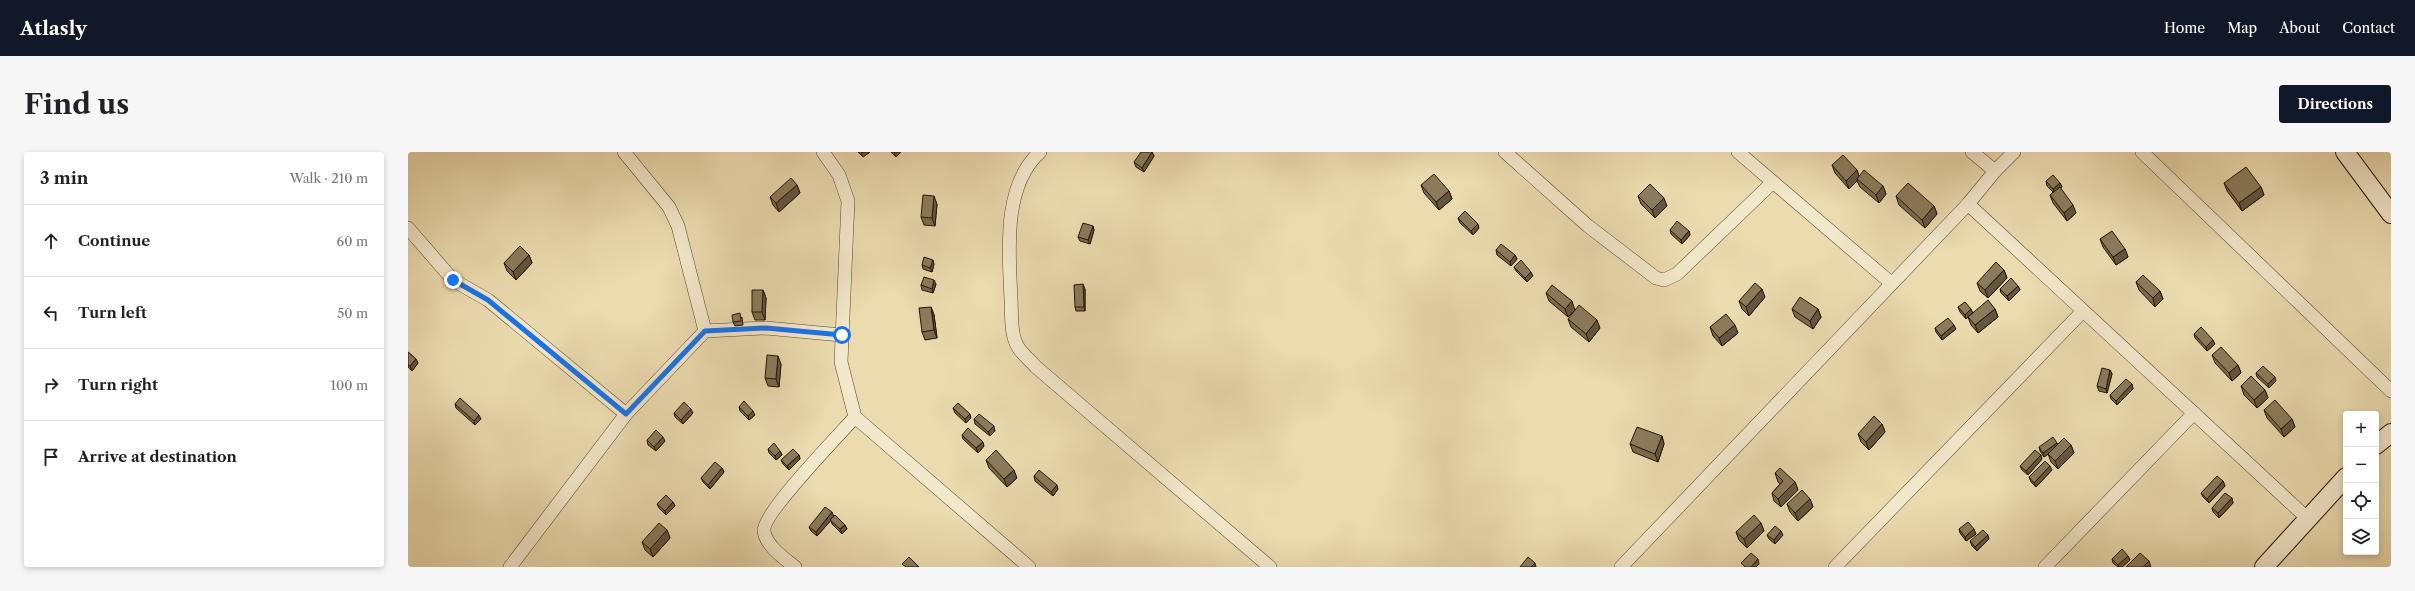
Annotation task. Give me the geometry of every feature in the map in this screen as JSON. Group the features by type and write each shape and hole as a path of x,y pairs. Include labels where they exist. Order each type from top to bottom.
{"street":[{"path":"624,152 669,207 678,226 705,331"},
{"path":"823,152 839,175 848,201 841,362 855,418 1029,567"},
{"path":"1040,152 1021,178 1013,207 1008,253 1012,331 1018,348 1036,367 1270,567"},
{"path":"1505,152 1588,226 1656,278 1664,280 1677,274 1772,183"},
{"path":"1738,152 1772,183 1891,283"},
{"path":"1972,152 1994,171"},
{"path":"1621,567 1968,204 1994,171 2014,152"},
{"path":"2142,152 2391,391"},
{"path":"2345,152 2391,214"},
{"path":"1968,204 2307,518"},
{"path":"408,228 453,280 488,300 626,414"},
{"path":"1835,567 2083,311"},
{"path":"510,567 626,414 705,331 766,328 842,335"},
{"path":"2045,567 2194,413"},
{"path":"795,567 766,539 763,530 765,521 778,503 855,418"},
{"path":"2379,443 2391,433"},
{"path":"2264,567 2343,480"}],"building":[{"path":"1141,152 1152,152 1142,168 1134,162"},
{"path":"1843,155 1857,170 1846,181 1832,165"},
{"path":"2246,167 2261,187 2239,203 2224,183"},
{"path":"1864,170 1883,186 1876,195 1857,179"},
{"path":"1434,174 1449,191 1436,202 1421,185"},
{"path":"2053,175 2060,183 2053,189 2046,181"},
{"path":"791,178 797,185 776,203 770,197"},
{"path":"1908,183 1934,206 1922,220 1896,196"},
{"path":"1650,184 1664,198 1652,210 1638,196"},
{"path":"2060,187 2073,205 2064,213 2050,195"},
{"path":"923,195 934,196 932,218 921,217"},
{"path":"1465,211 1478,224 1471,231 1458,218"},
{"path":"1677,221 1689,231 1681,240 1670,230"},
{"path":"1083,223 1093,226 1088,240 1078,237"},
{"path":"2112,231 2125,249 2113,257 2100,239"},
{"path":"1501,244 1515,255 1510,262 1496,250"},
{"path":"520,246 529,255 513,272 504,263"},
{"path":"924,257 933,260 930,268 922,265"},
{"path":"1521,260 1531,272 1525,278 1514,267"},
{"path":"1996,262 2004,270 1985,290 1977,283"},
{"path":"2143,275 2160,291 2153,298 2136,282"},
{"path":"924,277 934,280 932,289 921,285"},
{"path":"2011,278 2018,286 2007,296 2000,289"},
{"path":"1755,283 1762,289 1746,307 1739,301"},
{"path":"1083,284 1084,307 1075,307 1074,285"},
{"path":"1552,285 1572,301 1565,309 1546,293"},
{"path":"752,290 763,290 762,312 752,312"},
{"path":"1800,297 1818,309 1810,321 1792,309"},
{"path":"1988,300 1995,309 1975,325 1968,317"},
{"path":"1965,302 1971,309 1965,315 1958,307"},
{"path":"1579,305 1597,320 1586,334 1568,319"},
{"path":"931,307 934,330 922,332 919,308"},
{"path":"740,313 741,321 733,322 732,315"},
{"path":"1726,314 1735,325 1719,338 1710,327"},
{"path":"1948,318 1954,325 1941,336 1935,328"},
{"path":"2201,327 2213,340 2206,347 2194,334"},
{"path":"2221,347 2238,365 2229,373 2212,355"},
{"path":"408,352 416,359 410,366 408,365"},
{"path":"767,355 778,356 776,379 765,378"},
{"path":"2263,366 2275,377 2268,384 2256,373"},
{"path":"2102,368 2110,370 2106,389 2097,386"},
{"path":"2251,376 2265,390 2254,400 2241,386"},
{"path":"2126,379 2132,384 2116,401 2110,395"},
{"path":"460,398 479,415 474,421 455,404"},
{"path":"2275,400 2292,419 2281,429 2264,410"},
{"path":"744,401 753,411 748,416 739,407"},
{"path":"684,402 691,409 681,420 674,413"},
{"path":"958,403 970,414 965,419 953,408"},
{"path":"979,414 994,426 988,432 974,419"},
{"path":"1874,416 1882,424 1866,442 1858,434"},
{"path":"1637,427 1662,436 1655,454 1630,444"},
{"path":"968,428 983,442 976,448 962,435"},
{"path":"656,430 663,437 654,447 647,440"},
{"path":"2053,437 2057,443 2043,453 2039,447"},
{"path":"2064,438 2071,445 2055,461 2048,454"},
{"path":"774,443 780,451 775,456 768,449"},
{"path":"793,449 799,455 787,466 781,460"},
{"path":"996,450 1014,470 1004,479 986,460"},
{"path":"2035,450 2041,455 2026,471 2020,466"},
{"path":"2045,461 2050,466 2034,483 2029,477"},
{"path":"715,462 722,468 708,485 701,478"},
{"path":"1780,468 1795,482 1778,499 1772,493 1783,481 1775,473"},
{"path":"1039,470 1057,485 1051,492 1034,476"},
{"path":"2217,476 2223,481 2207,499 2201,493"},
{"path":"1802,490 1810,499 1795,513 1787,504"},
{"path":"2225,493 2232,498 2218,513 2212,508"},
{"path":"666,495 673,502 665,511 657,504"},
{"path":"825,507 832,512 816,532 809,527"},
{"path":"835,515 845,525 840,529 830,520"},
{"path":"1754,515 1761,523 1744,539 1736,532"},
{"path":"1968,522 1974,529 1965,537 1959,529"},
{"path":"659,523 667,530 650,549 642,542"},
{"path":"1775,526 1781,531 1774,540 1767,535"},
{"path":"1983,530 1988,535 1975,547 1970,541"},
{"path":"2122,549 2128,556 2118,565 2112,559"},
{"path":"1751,553 1758,559 1751,567 1745,567 1741,563"},
{"path":"2140,553 2149,561 2143,567 2126,567"},
{"path":"909,557 919,567 906,567 902,564"},
{"path":"1528,557 1535,563 1531,567 1520,567"}],"route":[{"path":"453,280 488,300 626,414 705,331 766,328 842,335"}]}
